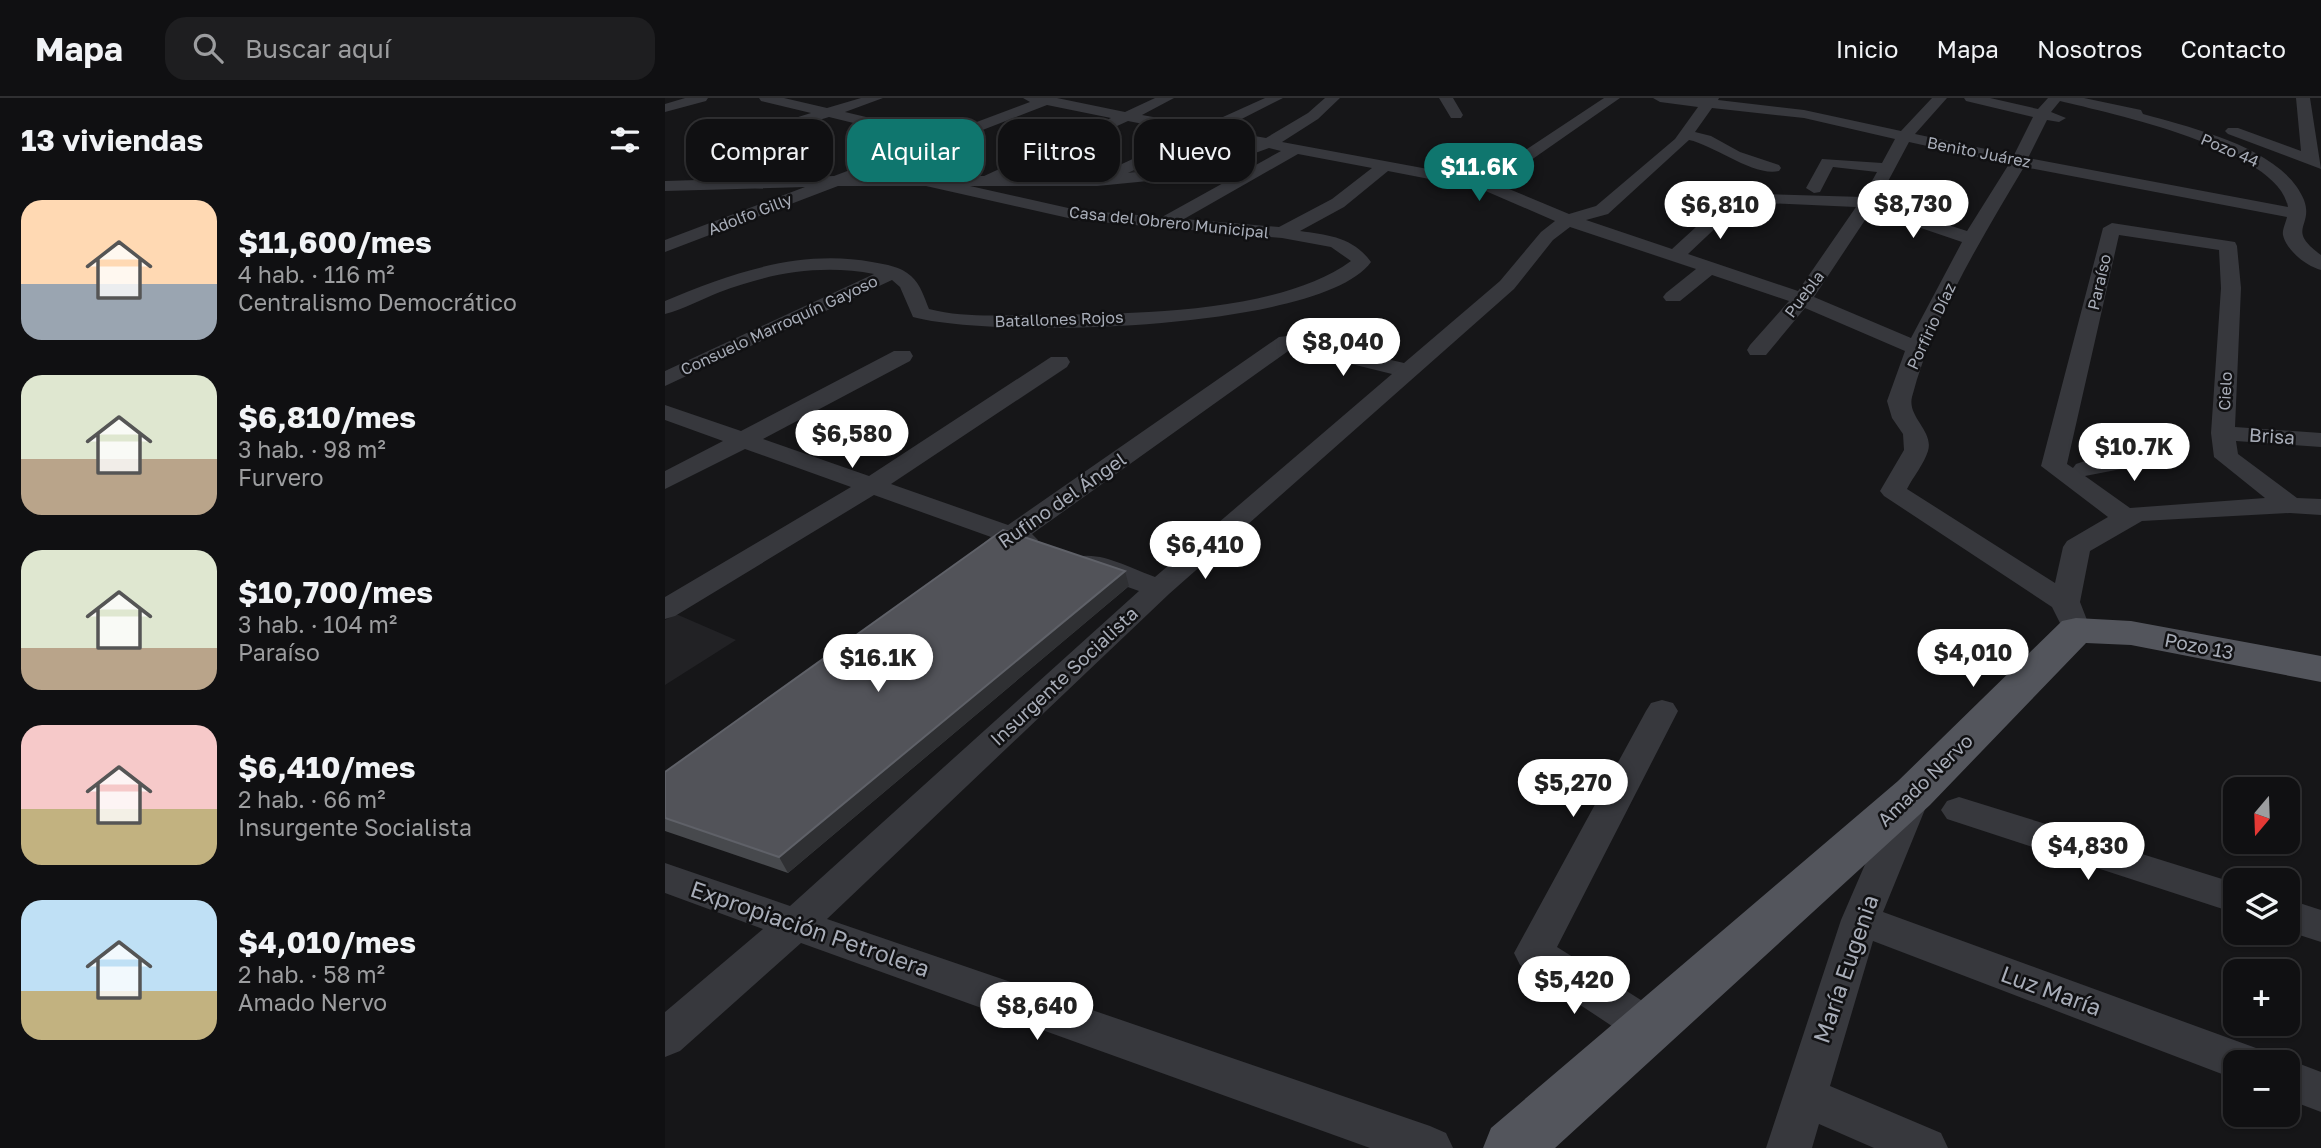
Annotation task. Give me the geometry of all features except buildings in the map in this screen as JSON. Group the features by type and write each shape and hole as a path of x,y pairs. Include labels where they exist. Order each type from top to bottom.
{"main road":[{"name":"Pozo 13","path":"2071,616 2131,633 2321,669"},
{"name":"Amado Nervo","path":"1512,1148 1648,1027 1936,802 2071,616"}],"street":[{"path":"665,108 701,98"},
{"path":"766,98 854,119"},
{"path":"808,119 876,98"},
{"path":"984,180 1167,98"},
{"path":"1224,119 1237,111 1276,98"},
{"path":"1120,178 1189,172 1269,144 1313,116 1333,98"},
{"path":"1446,98 1456,115"},
{"path":"1485,185 1613,98"},
{"name":"Benito Juárez","path":"1660,98 1709,101 1804,114 2019,161 2297,214"},
{"path":"1804,114 1823,98"},
{"name":"Puebla","path":"1758,349 1802,299 1867,203 1905,137 1940,98"},
{"path":"1971,98 2078,123"},
{"name":"Porfirio Díaz","path":"2055,98 2042,114 2019,161 1972,239 1917,348 1899,401 1904,418 1915,434 1916,450 1893,491 2071,616"},
{"path":"2063,98 2116,111 2204,123 2316,161"},
{"path":"2303,98 2299,119 2316,161"},
{"path":"1042,99 1134,119"},
{"name":"Adolfo Gilly","path":"984,123 1042,99"},
{"name":"Insurgente Socialista","path":"665,1038 796,924 1159,588 1507,285 1547,236 1568,220 1602,211 1680,142 1709,101"},
{"path":"1237,111 1269,144"},
{"name":"Pozo 44","path":"2116,111 2239,150 2263,164 2283,181 2296,199 2297,214 2293,234 2299,248 2321,264"},
{"path":"2299,119 2321,122"},
{"path":"1684,135 1706,139 1734,155 1773,168"},
{"path":"1255,141 1485,185 1568,220 1802,299 1917,348"},
{"path":"1163,224 1295,148"},
{"path":"1814,188 1828,162 1887,168"},
{"path":"1282,233 1338,202 1386,165"},
{"name":"Adolfo Gilly","path":"665,246 847,176"},
{"path":"665,186 834,181 956,182"},
{"path":"1037,205 1090,182"},
{"name":"Casa del Obrero Municipal","path":"930,183 1077,215 1282,233 1336,242 1362,261"},
{"path":"1674,257 1739,197 1867,203 1972,239"},
{"name":"Paraíso","path":"2133,515 2053,466 2112,228 2228,246"},
{"name":"Cielo","path":"2228,246 2231,288 2223,433 2227,457 2290,505"},
{"name":"Batallones Rojos","path":"894,272 909,285 919,313 941,320 1059,321 1228,307 1312,290 1342,276 1362,261"},
{"path":"665,308 721,283 773,268 845,262 894,272"},
{"path":"1673,297 1708,269"},
{"name":"Consuelo Marroquín Gayoso","path":"665,379 894,272"},
{"name":"Rufino del Ángel","path":"956,575 1287,342 1408,371"},
{"path":"665,481 902,356"},
{"path":"665,610 871,485 1059,362"},
{"path":"665,412 1159,588"},
{"name":"Brisa","path":"2223,433 2321,440"},
{"path":"2059,449 2085,469 2133,515"},
{"path":"2085,469 2174,452"},
{"path":"2071,616 2077,547 2133,515 2290,505 2321,507"},
{"path":"1648,1027 1534,953 1662,711"},
{"path":"1936,802 2223,894"},
{"name":"María Eugenia","path":"1789,1148 1860,920 1936,802"},
{"name":"Expropiación Petrolera","path":"665,878 1430,1148"},
{"path":"2300,919 2321,926"},
{"name":"Luz María","path":"1860,920 2223,1055"},
{"path":"2300,1084 2321,1092"},
{"path":"1804,1096 1925,1148"}],"shaded area":[{"path":"676,614 736,640 665,685 665,620"}]}
